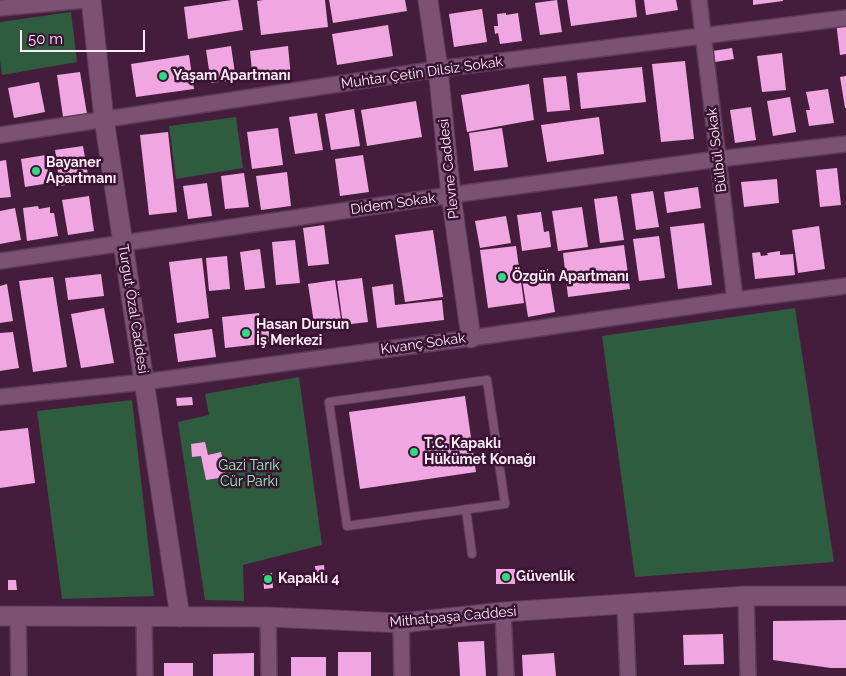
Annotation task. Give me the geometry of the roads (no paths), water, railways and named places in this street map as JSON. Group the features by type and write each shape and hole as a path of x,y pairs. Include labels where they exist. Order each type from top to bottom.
{"street":[{"path":"0,8 86,0"},
{"name":"Turgut Özal Caddesi","path":"91,0 104,119 180,616"},
{"name":"Plevne Caddesi","path":"428,0 438,69 451,195 471,338"},
{"name":"Bülbül Sokak","path":"699,0 735,300"},
{"name":"Muhtar Çetin Dilsiz Sokak","path":"0,135 438,69 846,18"},
{"name":"Didem Sokak","path":"0,261 451,195 718,159 846,144"},
{"name":"Kıvanç Sokak","path":"0,397 144,382 846,286"},
{"path":"746,596 748,676"},
{"name":"Mithatpaşa Caddesi","path":"9,616 268,617 401,623 503,612 746,596 846,596"},
{"path":"625,604 628,676"},
{"path":"503,612 506,676"},
{"path":"9,616 20,676"},
{"path":"144,616 145,676"},
{"path":"268,617 269,676"},
{"path":"401,623 402,676"}],"lane":[{"path":"487,380 505,504 466,509 347,526 329,402 487,380"},
{"path":"466,509 472,554"}],"place":[{"name":"Yaşam Apartmanı","path":"163,76"},
{"name":"Bayaner Apartmanı","path":"36,171"},
{"name":"Özgün Apartmanı","path":"502,277"},
{"name":"Hasan Dursun İş Merkezi","path":"246,333"},
{"name":"T.C. Kapaklı Hükümet Konağı","path":"414,452"},
{"name":"Güvenlik","path":"506,577"},
{"name":"Kapaklı 4","path":"268,579"}],"park label":[{"name":"Gazi Tarık Cür Parkı","path":"249,474"}]}
